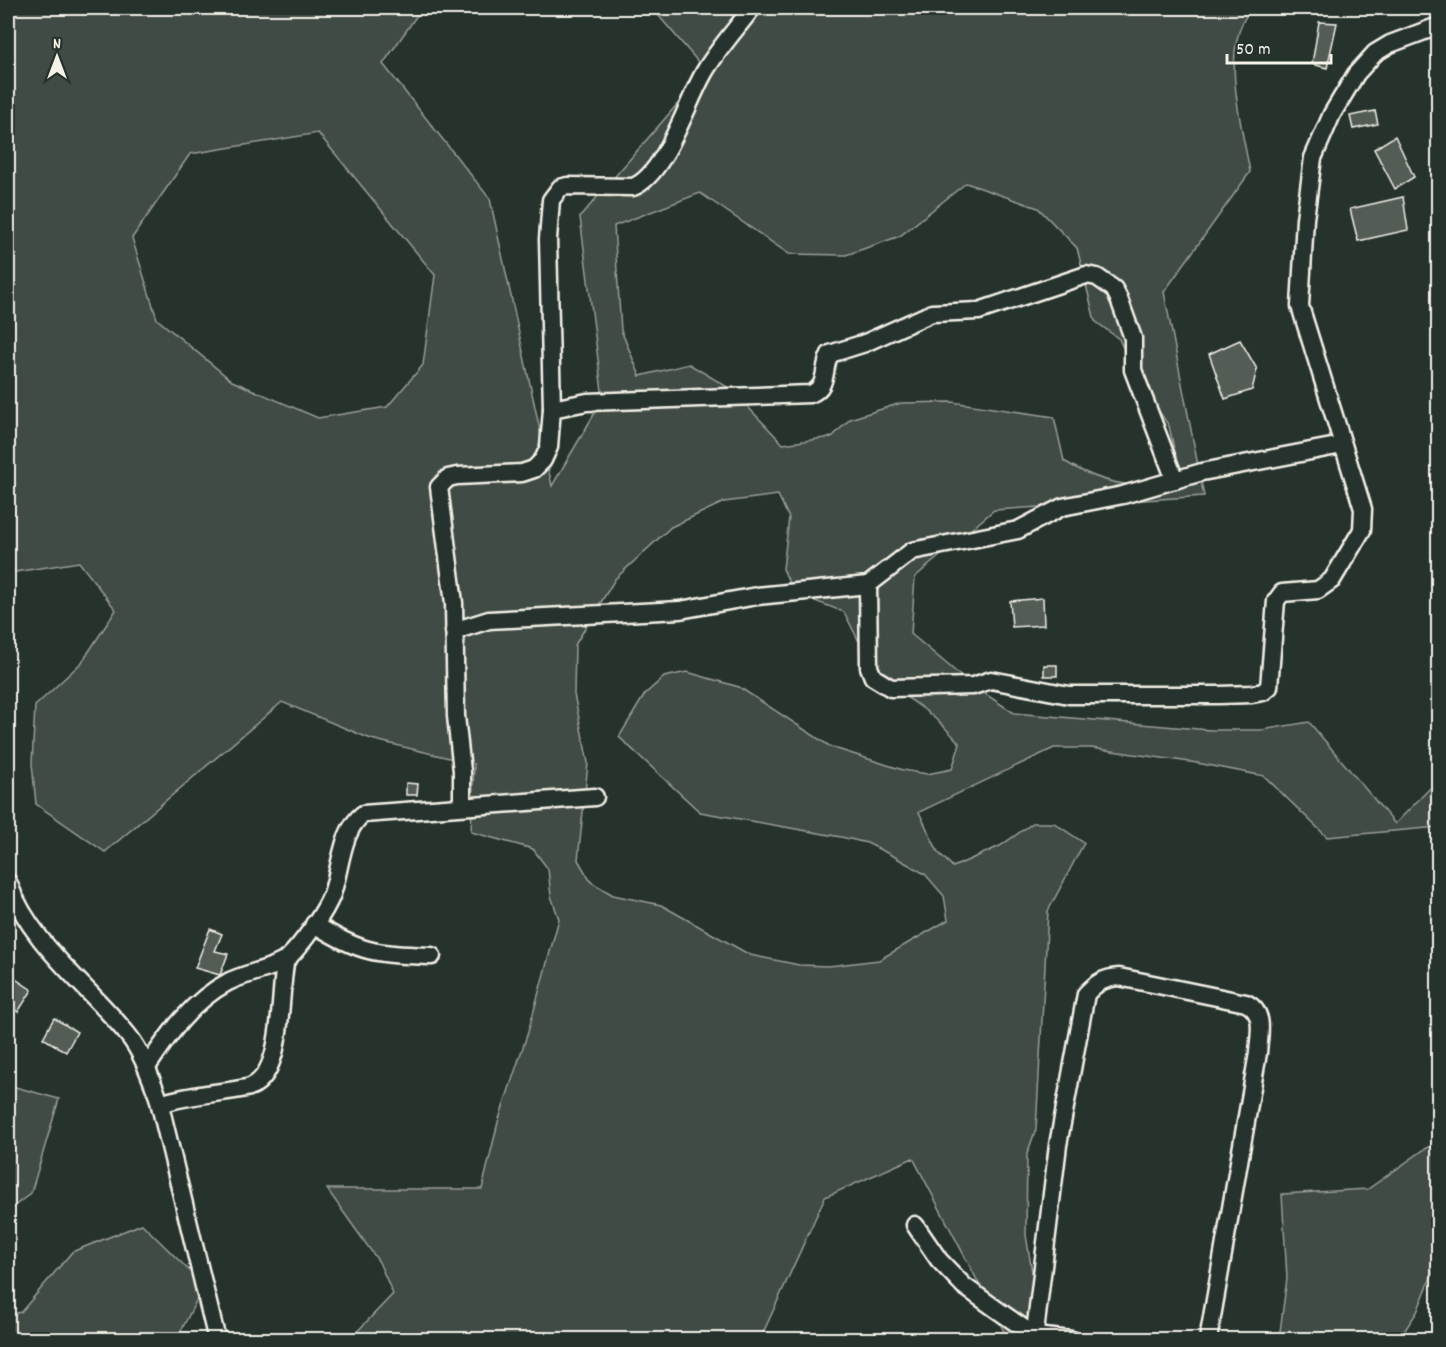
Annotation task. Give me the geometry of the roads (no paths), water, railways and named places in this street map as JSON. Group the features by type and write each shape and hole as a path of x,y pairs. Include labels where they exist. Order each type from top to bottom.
{"street":[{"path":"462,805 462,771 456,716 454,603 439,488 448,478 522,473 534,469 543,460 549,447 552,409 548,239 551,200 560,188 567,186 633,188 640,184 664,155 705,70 752,8"},
{"path":"867,585 869,667 873,677 891,688 973,686 991,680 1069,695 1219,695 1263,692 1269,687 1276,601 1282,593 1318,590 1332,580 1362,530 1363,509 1300,306 1305,219 1313,158 1332,114 1356,74 1375,53 1390,44 1438,26"},
{"path":"552,409 587,402 810,394 819,391 823,385 830,354 864,343 932,313 980,311 1086,275 1097,277 1113,289 1119,299 1132,338 1133,370 1175,480"},
{"path":"454,631 489,620 680,610 757,596 867,585 878,580 912,551 1018,530 1062,507 1123,495 1175,480 1342,445"},
{"path":"160,1104 187,1095 248,1088 260,1082 274,1059 286,959 314,924 332,895 349,831 363,814 595,797"},
{"path":"8,882 14,899 37,936 129,1036 147,1067 160,1104 217,1340"},
{"path":"314,924 352,946 368,952 432,956"},
{"path":"147,1067 174,1027 207,995 230,981 286,959"},
{"path":"1035,1338 1058,1146 1086,994 1095,984 1106,978 1119,977 1246,1003 1255,1008 1259,1014 1258,1053 1208,1340"},
{"path":"915,1226 939,1260 964,1286 1035,1338 1072,1340"}]}
